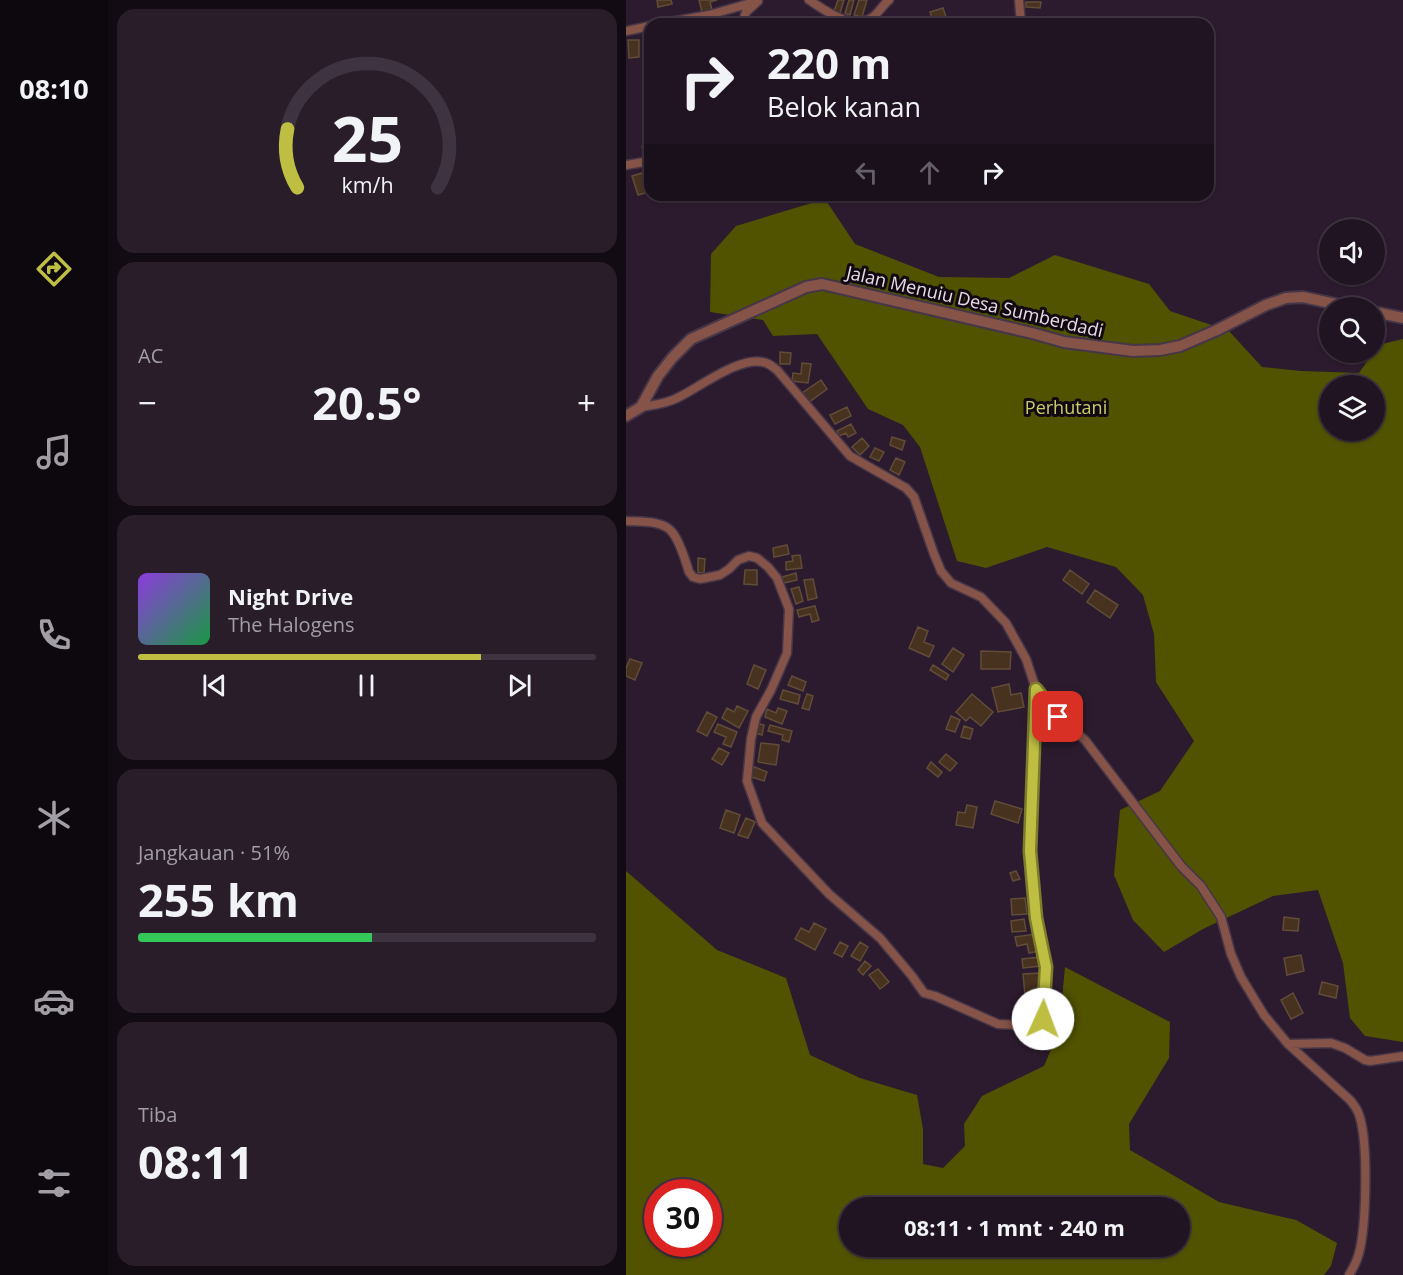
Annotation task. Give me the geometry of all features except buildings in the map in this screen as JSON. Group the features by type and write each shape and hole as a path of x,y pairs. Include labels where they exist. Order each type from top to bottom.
{"street":[{"path":"809,0 840,18"},
{"path":"871,18 889,0"},
{"path":"1019,0 1020,18"},
{"path":"692,18 759,1"},
{"path":"744,18 746,12 759,1"},
{"path":"626,31 644,27"},
{"path":"626,165 644,162"},
{"name":"Jalan Menuiu Desa Sumberdadi","path":"641,407 658,376 691,339 806,287 822,284 1064,342 1133,351 1160,350 1180,346 1266,305 1286,298 1303,297 1319,300"},
{"path":"1385,314 1403,318"},
{"path":"626,416 641,407 676,399 741,363 756,361 766,363 777,370 850,456 906,488 914,497 941,571 951,583 981,597 1006,623 1026,659 1036,689 1058,717 1085,740 1168,850 1201,886 1221,916 1231,954 1241,977 1264,1015 1288,1044 1350,1100 1359,1113 1365,1163 1362,1226 1359,1251 1349,1275"},
{"path":"626,521 659,524 673,532 693,577 700,579 720,575 738,560 749,556 757,558 768,567 777,579 789,609 787,653 756,717 750,739 747,781 762,823 829,894 881,938 924,993 998,1024 1020,1025 1043,1019"},
{"path":"1036,689 1030,851 1036,918 1046,967 1043,1019 1046,1041"},
{"path":"1288,1044 1337,1044 1370,1061 1403,1056"}],"green space":[{"name":"Perhutani","path":"818,201 826,201 855,244 939,277 1009,278 1055,255 1149,284 1170,311 1229,331 1262,367 1359,373 1366,363 1385,363 1385,343 1403,339 1403,1042 1365,1036 1350,1018 1343,963 1318,890 1273,896 1203,929 1164,952 1133,920 1114,875 1120,810 1160,791 1194,741 1156,682 1154,634 1143,595 1116,567 1047,547 986,568 957,561 920,447 903,425 868,409 817,334 773,336 763,320 710,312 711,254 736,226"},
{"path":"626,871 717,950 786,978 810,1055 860,1078 917,1095 923,1129 923,1164 943,1168 965,1146 964,1124 982,1096 1044,1066 1059,1031 1065,967 1170,1022 1169,1058 1129,1124 1130,1150 1219,1202 1296,1220 1337,1243 1331,1266 1324,1275 626,1275"}],"route":[{"path":"1043,1019 1046,967 1036,918 1030,851 1036,689 1058,717"}]}
